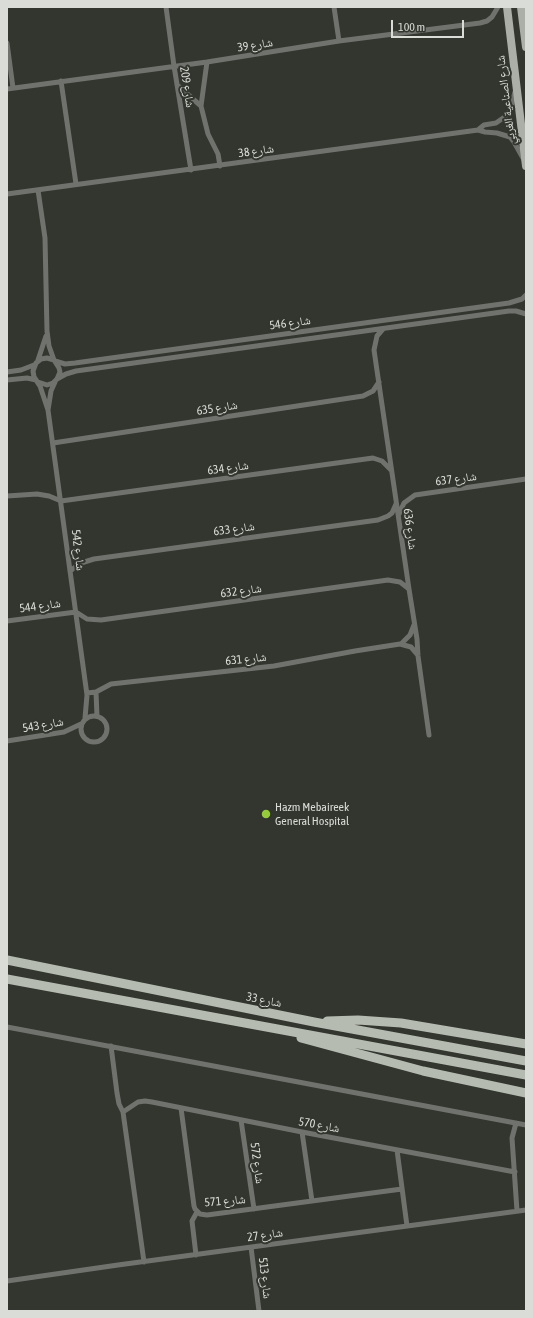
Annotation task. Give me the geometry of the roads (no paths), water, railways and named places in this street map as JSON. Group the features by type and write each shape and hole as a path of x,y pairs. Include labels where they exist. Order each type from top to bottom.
{"highway":[{"name":"شارع 33","path":"7,960 314,1022 522,1060"},
{"path":"7,979 526,1074"},
{"path":"314,1022 358,1020 401,1023 526,1044"},
{"path":"279,1030 314,1042 412,1068 526,1094"}],"main road":[{"name":"شارع الصناعية الغربي","path":"507,7 526,166"},
{"path":"521,7 526,48"}],"street":[{"name":"شارع 209","path":"166,7 191,170"},
{"path":"334,7 339,41"},
{"name":"شارع 39","path":"7,89 206,62 339,41 480,23 487,21 492,17 498,7"},
{"path":"7,43 13,88"},
{"path":"206,62 201,106 208,134 218,154 220,166"},
{"path":"61,81 76,184"},
{"name":"شارع 38","path":"478,130 484,125 501,120 506,116 512,106 517,84"},
{"path":"177,85 201,106"},
{"name":"شارع 38","path":"7,194 478,130 504,134 510,137 526,163"},
{"path":"7,380 26,378 47,385 56,380 59,376 59,368 49,346 47,331 45,238 38,190"},
{"name":"شارع 546","path":"55,361 65,364 75,363 447,311 516,301 526,295"},
{"name":"شارع 546","path":"56,380 66,374 76,371 509,311 516,311 526,314"},
{"name":"شارع 636","path":"383,328 377,336 374,345 417,639 429,735"},
{"path":"37,381 33,374 34,366 38,360 47,331"},
{"path":"38,360 47,358 55,361"},
{"path":"7,372 34,366"},
{"name":"شارع 542","path":"48,410 51,391 56,380"},
{"name":"شارع 542","path":"37,381 48,410 53,443 87,693 85,718"},
{"name":"شارع 635","path":"53,443 363,396 373,391 379,382"},
{"name":"شارع 634","path":"61,501 368,459 377,459 382,461 392,472"},
{"name":"شارع 637","path":"398,515 404,503 415,495 526,479"},
{"path":"7,496 37,494 49,496 61,501"},
{"name":"شارع 633","path":"70,571 81,563 94,559 378,520 388,516 395,508 397,503"},
{"name":"شارع 632","path":"76,612 87,619 101,620 388,580 400,582 409,589"},
{"name":"شارع 544","path":"7,621 76,612"},
{"path":"400,644 406,641 410,636 414,622"},
{"path":"400,644 411,647 418,656"},
{"name":"شارع 631","path":"96,692 110,684 274,666 355,650 400,644"},
{"path":"87,693 96,692 97,716"},
{"path":"97,716 105,721 108,729 106,736 100,741 92,742 85,739 81,732 81,724 85,718 97,716"},
{"name":"شارع 543","path":"7,741 64,732 81,724"},
{"path":"7,1027 526,1125"},
{"path":"111,1046 117,1093 119,1104 123,1112 144,1262"},
{"name":"شارع 570","path":"123,1112 138,1102 145,1101 515,1172"},
{"name":"شارع 571","path":"181,1108 194,1206 200,1214 207,1215 402,1189"},
{"name":"شارع 572","path":"241,1120 254,1209"},
{"path":"516,1123 512,1138 517,1210"},
{"path":"302,1132 312,1201"},
{"path":"397,1150 407,1226"},
{"name":"شارع 27","path":"7,1281 517,1210 526,1210"},
{"path":"196,1255 192,1220 197,1212"},
{"name":"شارع 513","path":"251,1247 259,1311"}],"place":[{"name":"Hazm Mebaireek General Hospital","path":"266,814"}]}
